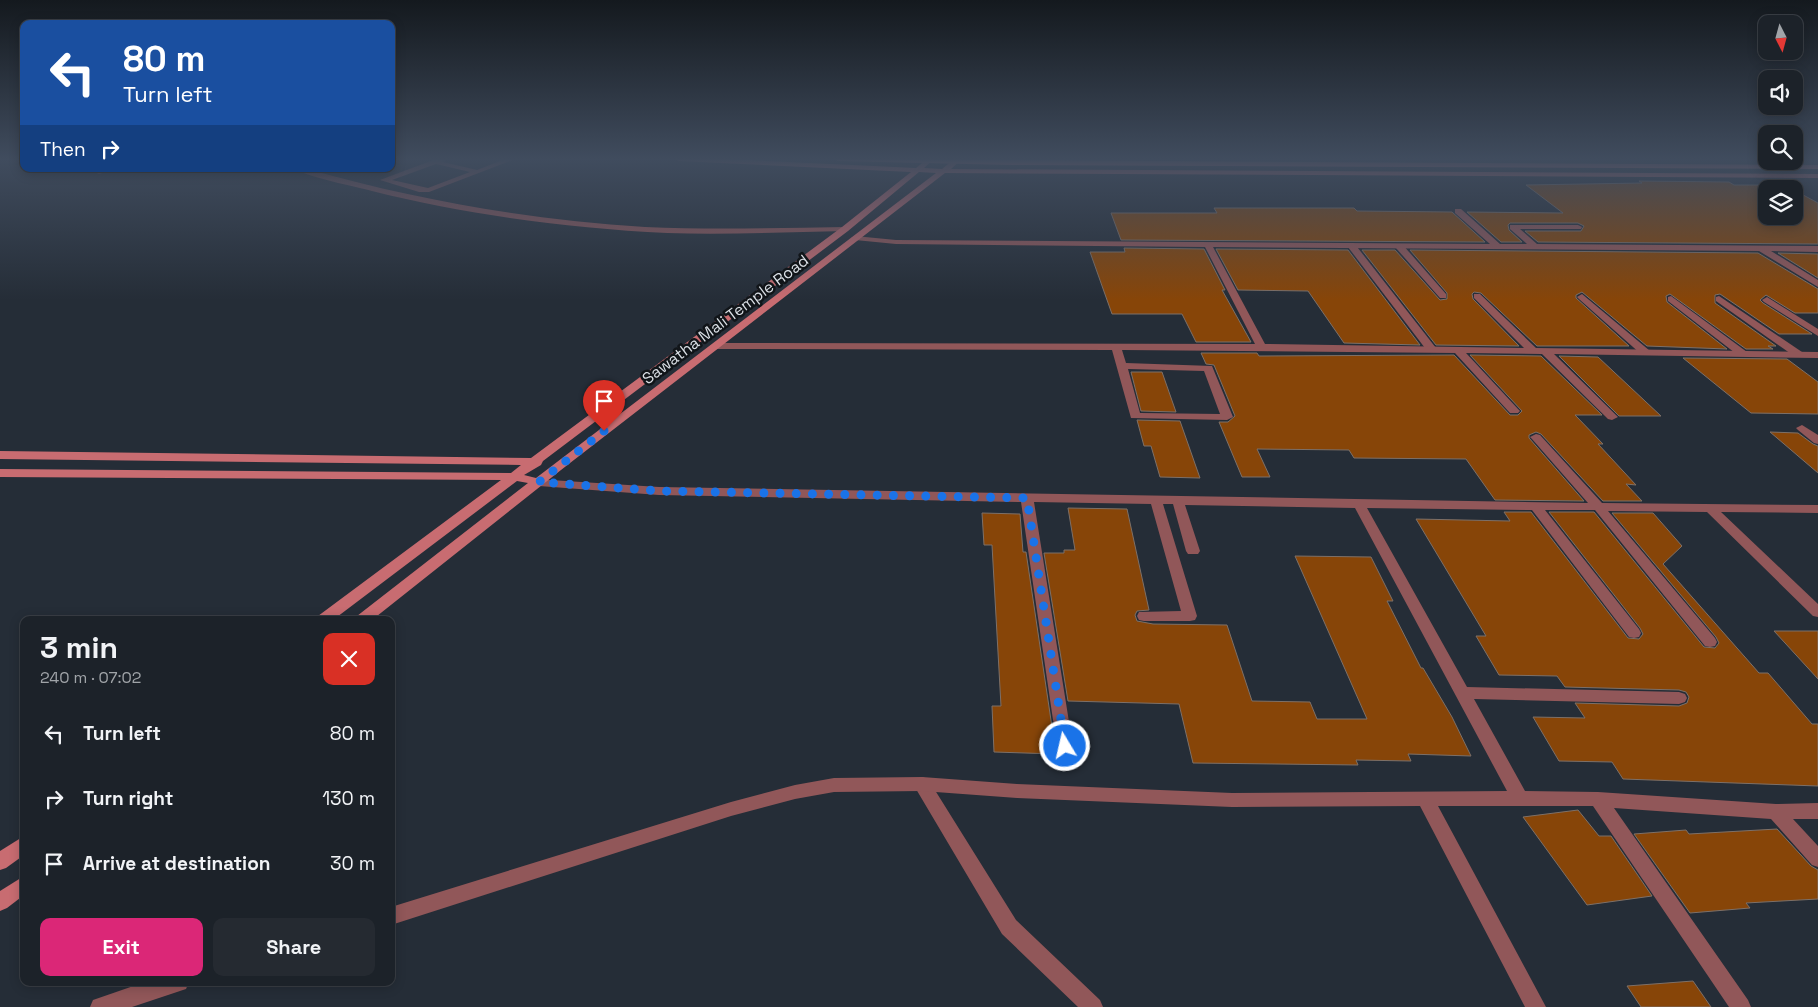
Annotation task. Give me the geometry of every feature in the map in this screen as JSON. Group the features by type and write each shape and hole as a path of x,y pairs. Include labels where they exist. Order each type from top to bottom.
{"street":[{"path":"463,206 592,225 704,231 845,229"},
{"name":"Sawatha Mali Temple Road","path":"328,616 874,206"},
{"name":"Sawatha Mali Temple Road","path":"367,616 557,467 898,206"},
{"path":"1458,211 1497,246"},
{"path":"1535,247 1513,227 1578,227"},
{"path":"855,238 896,242 1818,249"},
{"path":"1208,245 1262,347"},
{"path":"1351,245 1432,350"},
{"path":"1399,246 1443,296"},
{"path":"1760,248 1818,284"},
{"path":"1477,296 1533,351"},
{"path":"1582,297 1646,353"},
{"path":"1671,299 1743,354"},
{"path":"1719,299 1798,354"},
{"path":"1768,300 1818,333"},
{"path":"715,346 1262,347 1818,355"},
{"path":"1116,347 1121,366 1135,416 1227,417 1208,368 1121,366"},
{"path":"1458,350 1514,411"},
{"path":"1545,351 1612,417"},
{"path":"1802,428 1818,441"},
{"path":"1536,437 1597,505 1710,642"},
{"path":"0,455 535,462 557,467"},
{"path":"0,473 514,477 539,482 660,491 1156,501 1818,509"},
{"path":"1027,498 1065,746"},
{"path":"1144,616 1190,616 1156,501"},
{"path":"1178,501 1193,551"},
{"path":"1360,504 1520,798"},
{"path":"1535,505 1634,633"},
{"path":"1709,507 1818,612"},
{"path":"1463,693 1679,698"},
{"path":"395,915 731,809 834,784 922,784 1066,794 1232,800 1598,799 1776,812 1818,811"},
{"path":"922,784 1009,927 1092,1007"},
{"path":"1425,798 1536,1007"},
{"path":"1598,799 1741,1007"},
{"path":"1776,812 1818,858"},
{"path":"0,862 20,847"},
{"path":"0,902 20,887"},
{"path":"100,1007 166,986"}],"building":[{"path":"1554,206 1758,206 1758,225 1803,225 1803,206 1818,206 1818,244 1538,242 1525,231 1581,231 1584,226 1578,223 1510,223 1508,225 1509,230 1522,242 1501,242 1467,212 1563,213"},
{"path":"1214,208 1354,208 1357,211 1452,212 1485,242 1121,240 1111,213 1217,213"},
{"path":"1124,248 1204,249 1225,290 1222,290 1251,342 1196,342 1182,314 1112,314 1090,252 1125,252"},
{"path":"1216,249 1348,250 1420,345 1344,343 1308,291 1238,290"},
{"path":"1362,250 1395,250 1440,300 1447,299 1447,293 1410,250 1758,253 1818,289 1818,313 1795,313 1766,295 1760,300 1763,303 1812,334 1779,334 1720,294 1715,295 1715,303 1776,346 1768,346 1773,349 1746,349 1670,294 1666,296 1667,302 1727,349 1647,346 1582,292 1576,295 1576,298 1629,346 1537,346 1481,293 1474,292 1472,294 1473,299 1519,346 1436,345"},
{"path":"1778,253 1818,254 1818,278"},
{"path":"1201,353 1257,353 1259,356 1454,355 1510,415 1518,415 1522,411 1470,355 1541,356 1602,415 1575,415 1603,444 1598,444 1636,485 1626,484 1642,501 1603,501 1541,434 1536,432 1529,435 1529,438 1584,501 1495,500 1466,459 1354,458 1349,450 1257,449 1270,477 1242,477 1219,422 1228,422 1235,416 1214,365 1206,364"},
{"path":"1559,356 1598,357 1661,416 1619,416"},
{"path":"1683,358 1787,359 1818,382 1818,414 1751,413"},
{"path":"1131,372 1162,372 1176,412 1141,411"},
{"path":"1137,420 1180,421 1200,478 1160,477 1151,446 1144,446"},
{"path":"1770,432 1798,433 1818,446 1818,473"},
{"path":"1068,508 1127,509 1149,610 1137,611 1135,615 1137,621 1153,624 1227,625 1252,701 1310,702 1317,719 1367,719 1295,556 1371,557 1393,601 1387,601 1421,668 1423,668 1452,717 1471,756 1408,754 1411,761 1356,760 1358,765 1193,763 1179,704 1068,701 1044,553 1064,553 1064,550 1075,550"},
{"path":"1504,512 1531,512 1628,638 1639,639 1643,634 1640,628 1549,512 1594,512 1704,647 1715,648 1719,643 1716,637 1612,513 1653,513 1682,546 1663,564 1759,673 1768,673 1812,724 1818,724 1818,786 1623,779 1612,762 1559,761 1533,717 1585,718 1575,703 1679,706 1687,703 1689,697 1686,692 1679,690 1565,687 1557,676 1499,675 1476,636 1486,636 1416,519 1510,521"},
{"path":"982,513 1020,514 1023,552 1026,552 1056,754 994,752 992,706 1001,706 992,545 984,545"},
{"path":"1774,631 1818,631 1818,679"},
{"path":"1578,810 1599,836 1611,836 1652,896 1587,905 1523,817"},
{"path":"1777,829 1811,866 1818,870 1818,899 1746,903 1750,908 1690,913 1634,834 1686,830 1689,834"},
{"path":"1693,981 1711,1007 1641,1007 1627,986"}],"route":[{"path":"604,431 539,482 660,491 1027,498 1065,746"}]}
